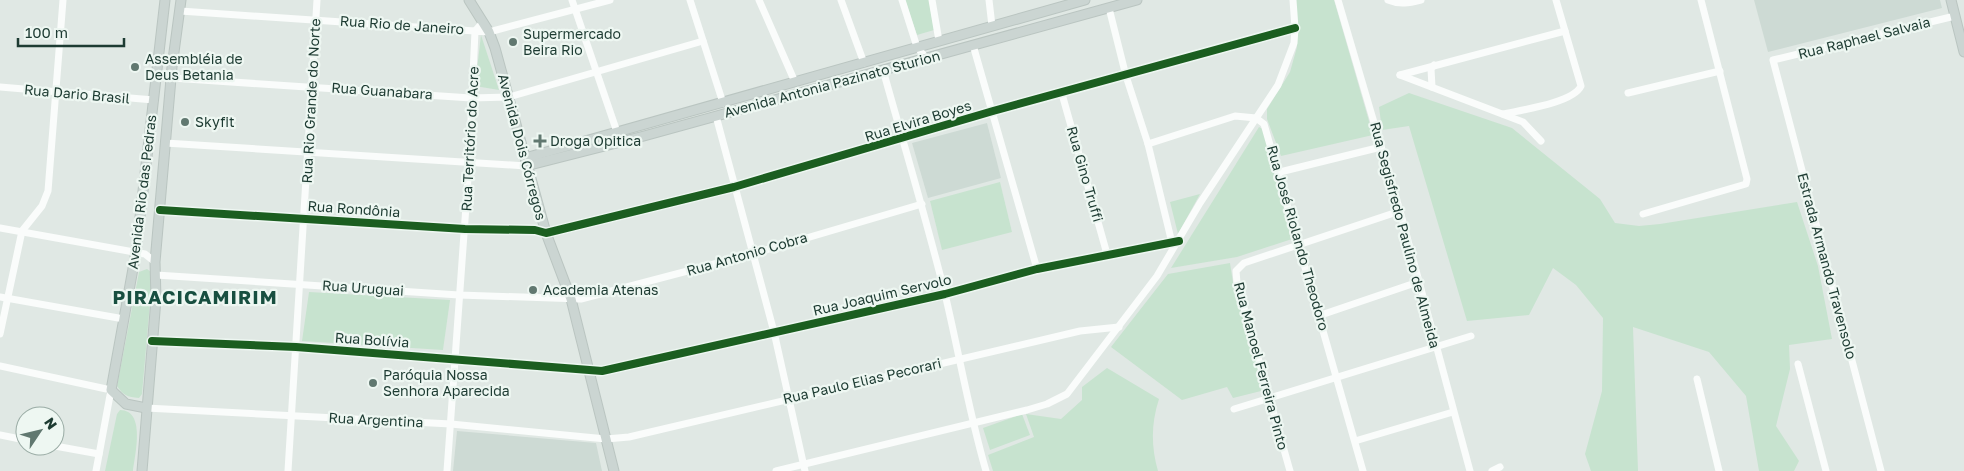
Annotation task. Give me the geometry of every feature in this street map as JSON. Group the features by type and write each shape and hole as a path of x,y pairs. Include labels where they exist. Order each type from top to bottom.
{"main road":[{"path":"165,0 170,14 175,15 180,12"},
{"name":"Avenida Rio das Pedras","path":"111,390 136,252 165,0"},
{"name":"Avenida Rio das Pedras","path":"142,471 152,341 155,262 165,143 181,0"},
{"name":"Avenida Dois Córregos","path":"469,0 489,32 510,97 525,162 546,233 571,299 614,471"},
{"name":"Avenida Antonia Pazinato Sturion","path":"525,162 617,132 917,48 1059,4 1085,0"},
{"name":"Avenida Antonia Pazinato Sturion","path":"525,162 736,111 1137,0"},
{"path":"1952,0 1964,52"},
{"path":"973,45 987,40 992,34 992,26"},
{"path":"716,116 723,102 736,111"},
{"path":"111,390 126,404 146,408"}],"street":[{"path":"0,334 3,297 22,232 42,206 48,191 63,0"},
{"name":"Rua Rio Grande do Norte","path":"288,471 317,0"},
{"path":"572,0 617,132"},
{"path":"475,31 489,32 610,0"},
{"path":"690,0 723,102"},
{"path":"760,0 794,82"},
{"path":"841,0 864,62"},
{"path":"902,0 917,48 926,58"},
{"path":"932,0 939,41"},
{"path":"989,0 992,26"},
{"path":"776,471 804,468 1047,404 1067,394 1119,327 1278,84 1294,43 1293,0"},
{"name":"Rua Segisfredo Paulino de Almeida","path":"1338,0 1400,211 1435,347 1470,471"},
{"path":"1388,0 1396,4 1408,4 1421,0"},
{"path":"1503,114 1567,98 1575,95 1581,86 1556,0"},
{"path":"1643,214 1746,184 1748,179 1702,0"},
{"path":"1109,8 1126,76 1176,242"},
{"name":"Rua Rio de Janeiro","path":"180,12 316,19 475,31"},
{"name":"Rua Raphael Salvaia","path":"1772,60 1955,16"},
{"path":"475,31 483,22"},
{"name":"Rua Elvira Boyes","path":"546,233 734,187 903,139 993,111 1062,94 1295,28"},
{"name":"Rua Território do Acre","path":"447,471 465,229 475,31"},
{"path":"1542,141 1523,122 1400,75 1565,31"},
{"name":"Rua Guanabara","path":"172,78 472,98 510,97 703,41"},
{"path":"973,45 1036,269"},
{"name":"Estrada Armando Travensolo","path":"1772,60 1882,471"},
{"path":"1432,87 1431,69 1434,65"},
{"path":"883,70 922,204 960,358 972,423 986,471"},
{"path":"1628,93 1720,72"},
{"name":"Rua Dario Brasil","path":"0,87 154,100"},
{"name":"Rua Gino Truffi","path":"1062,94 1108,254"},
{"path":"716,116 774,332 804,468"},
{"path":"1148,144 1235,116 1256,118"},
{"name":"Rua José Riolando Theodoro","path":"1256,118 1264,124 1280,172 1364,471"},
{"path":"165,143 469,164 525,162"},
{"path":"1280,172 1381,147"},
{"name":"Rua Antonio Cobra","path":"571,299 581,299 752,254 922,204"},
{"name":"Rua Rondônia","path":"160,210 465,229 534,230 546,233"},
{"path":"1300,246 1400,211"},
{"path":"0,228 136,252 149,256 155,262"},
{"name":"Rua Joaquim Servolo","path":"590,371 653,360 945,294 1036,269 1176,242"},
{"name":"Rua Manoel Ferreira Pinto","path":"1290,471 1237,283 1236,271 1244,263 1300,246"},
{"name":"Rua Uruguai","path":"156,275 459,295 571,299"},
{"path":"1320,315 1418,282"},
{"path":"3,297 124,320"},
{"name":"Rua Paulo Elias Pecorari","path":"606,439 629,437 1080,331 1119,327"},
{"path":"1234,409 1471,336"},
{"name":"Rua Bolívia","path":"152,341 296,347 590,371"},
{"path":"1798,364 1826,471"},
{"path":"0,366 111,390"},
{"path":"1697,379 1719,471"},
{"name":"Avenida Rio das Pedras","path":"96,471 111,390"},
{"name":"Rua Argentina","path":"146,408 450,424 606,439"},
{"path":"1355,441 1453,412"},
{"path":"0,435 15,438"},
{"path":"65,448 99,454"},
{"path":"1492,471 1500,467"}],"shaded area":[{"path":"1754,0 1940,0 1942,8 1768,52"},
{"path":"987,123 1001,178 928,198 912,143"},
{"path":"457,431 596,443 602,471 453,471"}],"green space":[{"path":"905,0 929,0 934,30 917,35"},
{"path":"1295,0 1334,0 1373,135 1281,156 1267,119 1267,109 1290,72 1297,47"},
{"path":"481,35 499,90 475,86"},
{"path":"1409,93 1512,128 1600,199 1615,223 1639,226 1660,224 1797,202 1818,266 1832,339 1789,345 1790,369 1776,426 1799,461 1794,471 1759,471 1746,396 1709,352 1633,327 1638,471 1591,471 1585,454 1602,391 1603,318 1576,285 1553,268 1529,315 1467,321 1409,126 1382,130 1379,107"},
{"path":"1259,127 1263,129 1292,239 1237,257 1171,268"},
{"path":"1000,182 1012,232 942,250 930,201"},
{"path":"1200,194 1178,234 1170,202"},
{"path":"1230,263 1234,289 1265,390 1233,398 1227,387 1182,400 1111,347 1168,274"},
{"path":"147,269 151,272 152,280 142,394 139,398 126,395 117,386 139,272"},
{"path":"309,292 450,300 443,350 302,341"},
{"path":"1107,368 1159,399 1154,417 1153,435 1158,471 993,471 988,455 1034,437 1026,414 1061,419 1082,400 1082,387"},
{"path":"120,410 128,412 133,417 136,425 137,445 133,471 105,471 117,414"},
{"path":"1022,414 1030,435 990,450 983,428"}],"cycle path":[{"path":"160,210 465,229 535,230 546,233 734,187 993,111 1295,28"},
{"path":"152,341 296,347 602,371 945,294 1037,269 1179,241"}],"place":[{"name":"Supermercado Beira Rio","path":"513,42"},
{"name":"Assembléia de Deus Betania","path":"135,67"},
{"name":"Skyfit","path":"185,122"},
{"name":"Droga Opitica","path":"540,141"},
{"name":"Academia Atenas","path":"533,290"},
{"name":"Paróquia Nossa Senhora Aparecida","path":"373,383"}],"district":[{"name":"PIRACICAMIRIM","path":"195,297"}]}
